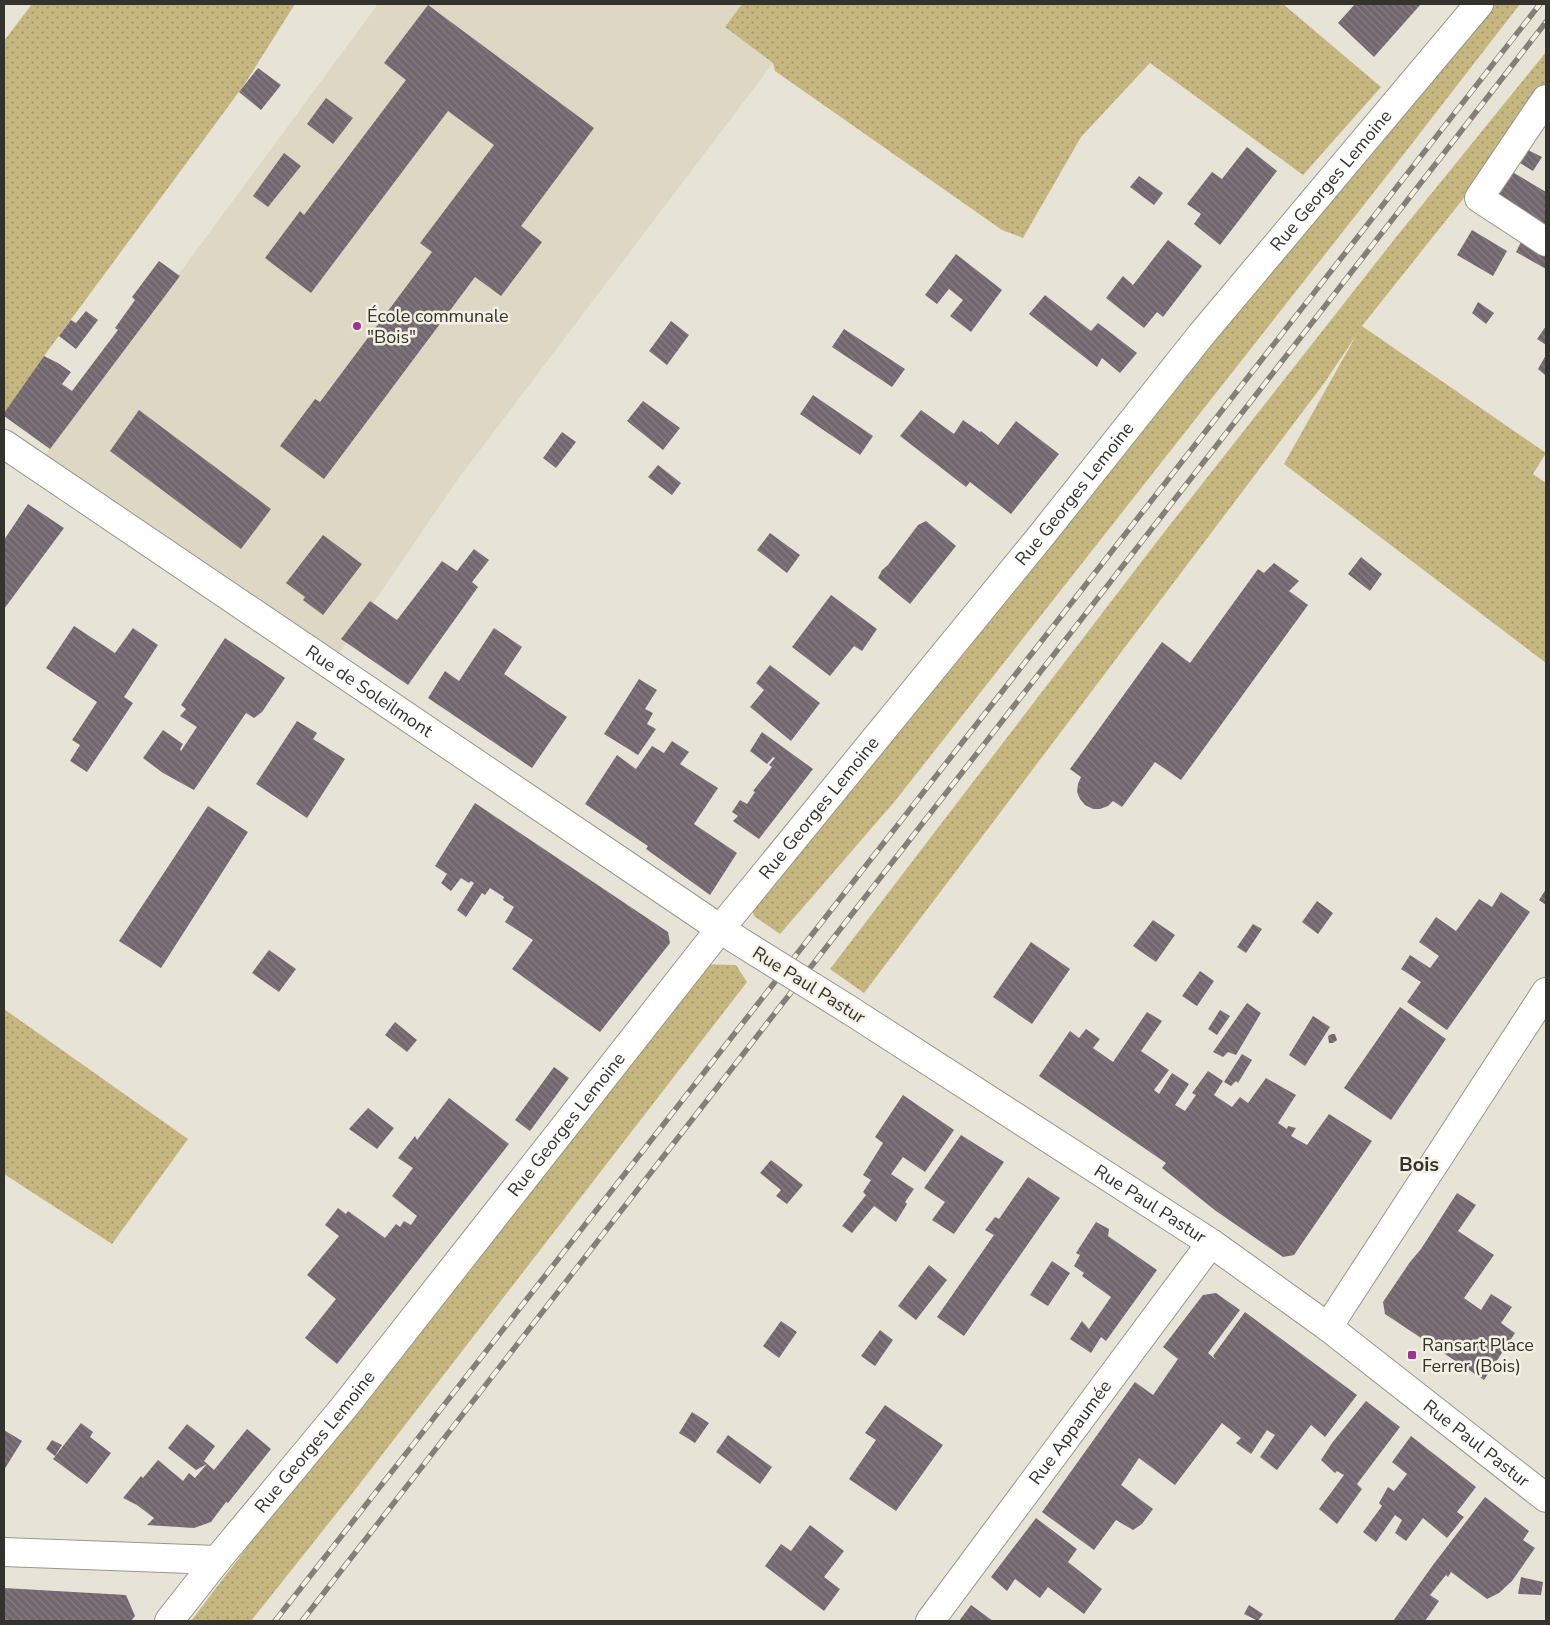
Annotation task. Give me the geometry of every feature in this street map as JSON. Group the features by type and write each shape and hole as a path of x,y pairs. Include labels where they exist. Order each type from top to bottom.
{"street":[{"name":"Rue Georges Lemoine","path":"170,1621 217,1560 345,1406 727,934 1201,335 1480,4"},
{"path":"1546,99 1479,198 1546,242"},
{"name":"Rue de Soleilmont","path":"4,444 727,934"},
{"name":"Rue Paul Pastur","path":"727,934 851,1011 1212,1243 1328,1327 1546,1498"},
{"path":"1328,1327 1546,992"},
{"name":"Rue Appaumée","path":"930,1621 1212,1243"},
{"path":"4,1552 217,1560"}],"shaded area":[{"path":"32,4 295,4 244,85 4,413 4,41"},
{"name":"École communale \"Bois\"","path":"378,4 742,4 725,27 773,63 458,479 335,659 44,457"},
{"path":"742,4 1283,4 1381,87 1303,175 1150,63 1081,137 1023,238 1002,230 775,71 773,63 725,27"},
{"path":"1480,4 1520,4 895,801 780,934 754,916 749,894"},
{"path":"1546,52 1546,99 1467,194 1362,326 1546,453 1533,474 1546,483 1546,663 1284,464 1357,334 1325,382 864,993 830,969 1162,535 1397,236"},
{"path":"693,964 736,965 747,982 351,1495 251,1621 191,1621 600,1095"},
{"path":"4,1009 188,1139 112,1244 4,1174"}],"building":[{"path":"1355,4 1421,4 1374,57 1338,23"},
{"path":"428,5 594,128 521,226 542,242 501,296 475,277 324,479 280,446 315,399 320,402 432,252 420,243 494,145 448,111 311,293 265,258 300,211 304,215 406,80 384,63"},
{"path":"258,68 281,85 261,110 239,92"},
{"path":"326,98 353,118 333,144 307,124"},
{"path":"1247,147 1277,171 1220,245 1194,224 1201,214 1187,204 1212,172 1222,179"},
{"path":"1524,148 1542,157 1533,171 1517,161"},
{"path":"284,153 301,166 268,207 253,196"},
{"path":"1509,170 1546,192 1546,225 1496,194"},
{"path":"1139,176 1163,193 1154,205 1130,187"},
{"path":"1472,230 1507,251 1493,276 1457,255"},
{"path":"1168,240 1202,266 1163,317 1157,312 1144,328 1106,298 1123,276 1133,285"},
{"path":"1522,240 1546,253 1546,269 1516,252"},
{"path":"956,254 1002,290 971,332 950,316 963,300 949,289 937,304 925,295"},
{"path":"159,261 180,276 50,449 4,416 4,413 44,356 71,372 62,384 72,391 118,330 115,328 135,300 132,297"},
{"path":"1045,295 1091,331 1098,323 1137,353 1120,373 1102,358 1097,367 1029,314"},
{"path":"1478,302 1494,313 1486,324 1472,313"},
{"path":"86,311 98,320 76,349 59,336 71,320 76,323"},
{"path":"671,321 689,335 667,365 649,351"},
{"path":"1546,326 1546,345 1537,339"},
{"path":"844,329 905,369 892,387 832,347"},
{"path":"1546,355 1546,376 1538,369"},
{"path":"813,395 873,436 860,455 800,414"},
{"path":"643,401 680,428 663,450 627,421"},
{"path":"139,410 271,509 241,549 110,451"},
{"path":"921,410 954,434 963,420 981,431 998,445 1016,421 1059,454 1011,514 970,482 966,487 900,436"},
{"path":"562,432 576,442 556,468 543,458"},
{"path":"658,465 681,483 672,495 648,477"},
{"path":"28,504 64,528 4,609 4,540"},
{"path":"926,521 956,546 910,604 878,578 882,570 888,565 918,525"},
{"path":"770,533 800,555 787,573 757,550"},
{"path":"323,535 362,564 323,615 303,600 305,597 286,583"},
{"path":"474,549 489,560 472,582 478,587 408,685 341,639 370,601 397,620 442,561 457,571"},
{"path":"1361,557 1382,574 1370,591 1348,574"},
{"path":"1274,563 1299,581 1289,591 1308,605 1181,780 1155,762 1122,807 1113,801 1108,806 1100,809 1093,809 1085,805 1077,792 1081,777 1070,769 1162,642 1190,663 1258,569 1264,573"},
{"path":"831,595 877,629 862,651 854,646 830,676 792,647"},
{"path":"74,626 115,653 133,628 158,645 124,697 133,703 87,772 70,761 80,745 72,740 97,702 46,668"},
{"path":"494,628 522,647 504,674 567,717 532,768 428,698 445,671 459,681"},
{"path":"225,638 285,678 262,712 254,718 246,713 194,790 163,773 143,758 163,730 183,744 180,749 181,751 197,727 180,716 186,709 181,705"},
{"path":"770,665 820,703 791,741 750,707 764,690 756,683"},
{"path":"639,679 657,690 645,709 653,713 647,724 656,729 638,755 604,734"},
{"path":"297,721 317,733 313,739 345,759 307,818 256,784"},
{"path":"762,732 813,769 759,839 733,821 738,816 732,812 740,800 747,804 755,792 753,791 772,767 769,765 775,758 773,757 767,764 750,751"},
{"path":"672,741 689,752 680,764 718,788 694,824 737,853 710,895 646,849 648,846 585,804 617,755 636,769 652,746 664,753"},
{"path":"475,803 668,932 670,943 600,1032 512,969 533,940 505,922 514,907 503,900 504,897 490,888 485,895 482,893 466,917 457,910 474,883 471,881 469,883 461,878 451,891 441,883 447,874 435,866"},
{"path":"208,806 248,832 161,968 119,941"},
{"path":"1546,889 1546,905 1539,900"},
{"path":"1501,892 1530,912 1447,1030 1407,1002 1421,982 1401,969 1410,955 1430,968 1439,956 1419,942 1436,917 1456,931 1479,899 1492,907"},
{"path":"1317,901 1333,913 1318,934 1302,922"},
{"path":"1153,920 1175,935 1156,962 1133,946"},
{"path":"1253,924 1262,929 1246,953 1237,947"},
{"path":"1031,942 1070,969 1032,1024 993,997"},
{"path":"269,950 296,969 279,992 252,973"},
{"path":"1200,971 1214,981 1197,1006 1182,996"},
{"path":"1247,1003 1261,1013 1236,1055 1228,1052 1223,1057 1213,1052"},
{"path":"1400,1007 1446,1039 1391,1120 1344,1088"},
{"path":"1220,1010 1230,1016 1217,1035 1208,1029"},
{"path":"1147,1012 1162,1021 1141,1051 1169,1070 1154,1090 1159,1094 1172,1073 1189,1084 1175,1105 1185,1111 1196,1095 1192,1093 1208,1071 1223,1081 1214,1095 1232,1107 1240,1097 1248,1103 1266,1078 1296,1095 1278,1123 1287,1129 1288,1126 1296,1128 1291,1136 1307,1145 1329,1114 1372,1141 1294,1255 1283,1257 1216,1211 1162,1168 1166,1163 1039,1076 1070,1031 1079,1038 1086,1029 1100,1039 1093,1048 1113,1062"},
{"path":"1313,1016 1330,1027 1305,1066 1289,1055"},
{"path":"395,1022 417,1040 407,1052 385,1035"},
{"path":"1335,1034 1337,1040 1329,1043 1328,1036"},
{"path":"1242,1054 1252,1060 1238,1083 1236,1081 1231,1086 1224,1082"},
{"path":"554,1067 569,1078 530,1131 515,1120"},
{"path":"903,1095 954,1130 925,1172 903,1157 891,1174 914,1189 905,1202 907,1204 896,1222 874,1206 852,1233 842,1226 866,1195 863,1192 871,1180 863,1175 883,1143 875,1137"},
{"path":"449,1098 509,1144 337,1364 305,1338 336,1299 307,1275 339,1236 325,1225 338,1208 346,1214 348,1211 385,1238 396,1224 400,1227 404,1221 411,1225 417,1216 392,1196 413,1168 398,1158 415,1136 417,1140"},
{"path":"368,1108 394,1128 377,1149 349,1129"},
{"path":"961,1135 1004,1162 954,1234 932,1220 945,1202 924,1188"},
{"path":"771,1160 803,1185 787,1204 776,1196 781,1190 760,1173"},
{"path":"1028,1177 1060,1198 964,1336 937,1317 994,1235 985,1230 995,1217 999,1219"},
{"path":"1457,1193 1476,1205 1458,1231 1494,1255 1464,1298 1481,1310 1491,1294 1512,1307 1501,1323 1515,1333 1484,1380 1385,1314 1383,1302 1421,1249"},
{"path":"1096,1222 1109,1229 1108,1236 1157,1270 1106,1341 1101,1337 1091,1353 1070,1339 1082,1321 1089,1329 1111,1297 1082,1276 1084,1273 1074,1266 1080,1255 1076,1253"},
{"path":"1052,1261 1070,1273 1048,1306 1030,1295"},
{"path":"929,1265 947,1280 916,1320 898,1306"},
{"path":"1216,1293 1240,1310 1208,1353 1216,1360 1213,1356 1245,1312 1357,1395 1325,1437 1311,1425 1277,1470 1260,1457 1275,1435 1267,1430 1251,1454 1236,1443 1241,1438 1222,1423 1175,1485 1139,1458 1121,1485 1153,1509 1142,1524 1133,1530 1116,1520 1094,1550 1042,1512 1135,1382 1153,1395 1178,1359 1163,1347 1203,1295"},
{"path":"781,1321 797,1332 779,1358 763,1346"},
{"path":"880,1330 893,1340 875,1366 861,1356"},
{"path":"1366,1401 1400,1427 1357,1484 1362,1489 1337,1524 1319,1509 1344,1475 1337,1471 1335,1473 1321,1460 1332,1443"},
{"path":"885,1405 943,1445 896,1511 849,1479 876,1440 865,1433"},
{"path":"692,1412 709,1423 695,1443 679,1433"},
{"path":"81,1423 93,1432 90,1437 111,1453 87,1484 53,1459"},
{"path":"187,1424 215,1446 204,1461 214,1470 247,1429 271,1449 211,1522 194,1528 147,1525 154,1518 137,1505 123,1498 141,1476 143,1478 158,1460 183,1481 189,1473 195,1478 207,1464 196,1470 168,1448"},
{"path":"4,1430 22,1441 4,1470"},
{"path":"728,1435 772,1467 760,1484 716,1452"},
{"path":"1411,1436 1476,1487 1457,1512 1464,1517 1447,1538 1423,1518 1406,1541 1395,1533 1402,1520 1395,1515 1376,1542 1363,1532 1382,1506 1379,1503 1388,1487 1394,1491 1407,1474 1392,1462"},
{"path":"52,1440 62,1445 55,1456 46,1449"},
{"path":"1485,1497 1529,1531 1523,1540 1535,1548 1512,1581 1499,1593 1487,1599 1451,1572 1448,1577 1446,1575 1430,1595 1439,1601 1425,1621 1393,1621 1433,1565"},
{"path":"1036,1518 1077,1549 1068,1562 1102,1589 1084,1614 1048,1587 1040,1598 1015,1579 1007,1591 991,1577"},
{"path":"810,1525 844,1551 824,1577 840,1589 824,1611 765,1566 781,1544 791,1551"},
{"path":"1521,1577 1543,1582 1541,1595 1518,1594"},
{"path":"4,1588 126,1595 135,1616 131,1621 4,1621"},
{"path":"971,1605 993,1621 959,1621"},
{"path":"1249,1605 1263,1614 1258,1621 1244,1614"}],"railway":[{"path":"275,1621 1540,4"},
{"path":"302,1621 1546,22"}],"place":[{"name":"École communale \"Bois\"","path":"357,326"},
{"name":"Ransart Place Ferrer (Bois)","path":"1412,1355"}],"district":[{"name":"Bois","path":"1419,1164"}]}
